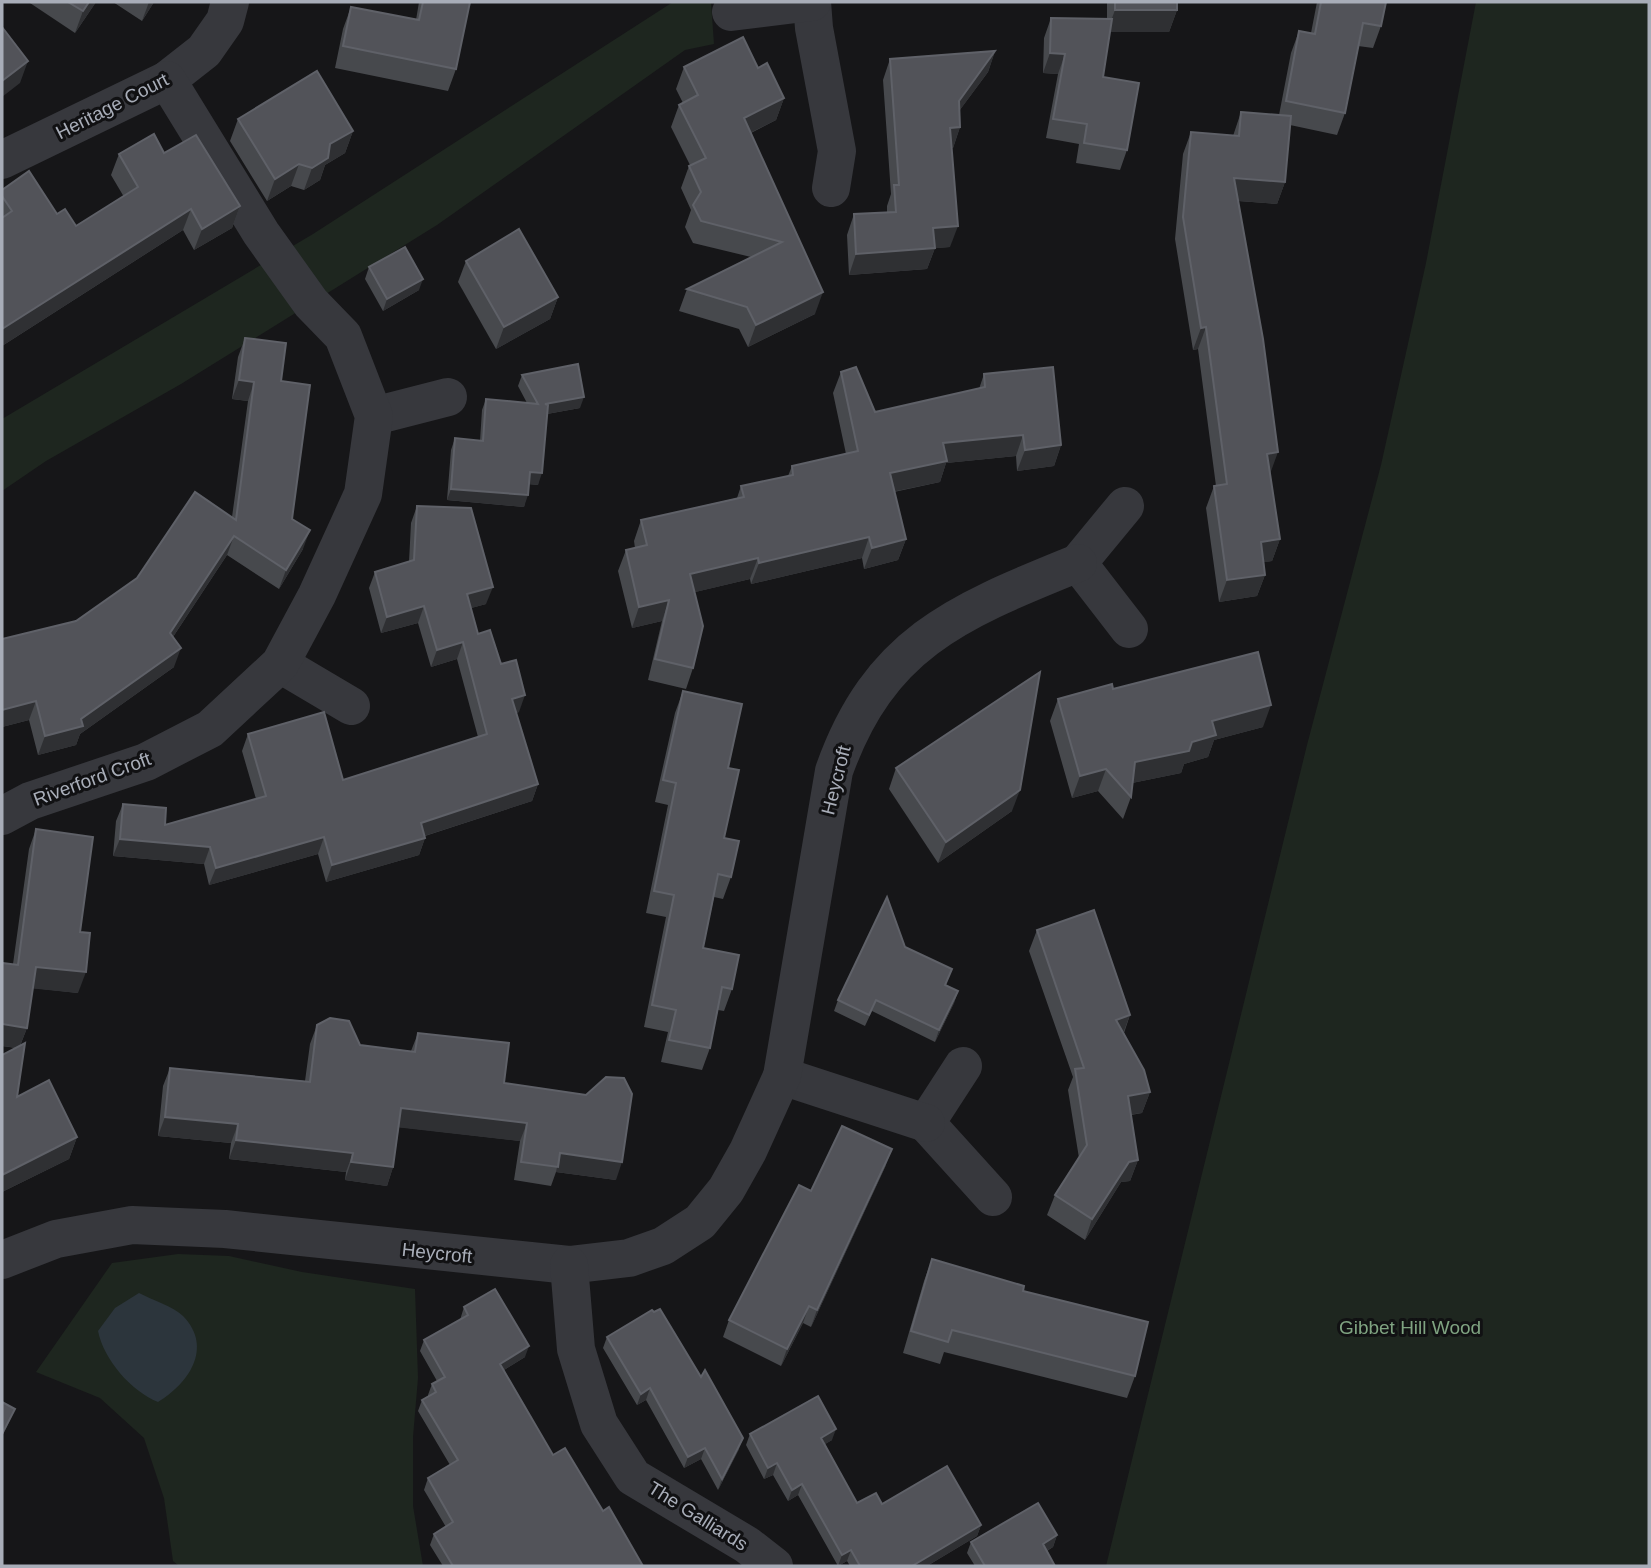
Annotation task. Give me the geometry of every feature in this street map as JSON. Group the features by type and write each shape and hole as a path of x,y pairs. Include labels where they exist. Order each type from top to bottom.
{"street":[{"name":"Heritage Court","path":"2,160 167,80 204,51 225,21 230,2"},
{"path":"731,12 812,2 814,28 837,151 831,188"},
{"name":"Riverford Croft","path":"2,816 30,801 146,762 210,729 280,664 317,595 363,494 374,416 343,336 311,303 261,233 167,80"},
{"path":"374,416 448,397"},
{"name":"Heycroft","path":"2,1260 56,1239 132,1225 276,1233 512,1261 569,1265 629,1258 663,1246 700,1222 726,1190 748,1151 782,1076 834,771 848,733 887,673 934,630 985,602 1078,563 1125,506"},
{"path":"1078,563 1129,629"},
{"path":"280,664 351,706"},
{"path":"926,1123 963,1066"},
{"path":"782,1076 926,1123 993,1197"},
{"name":"The Galliards","path":"569,1265 576,1349 599,1423 633,1477 747,1545 774,1566"}],"green space":[{"path":"673,2 711,2 714,44 685,50 437,225 181,384 46,461 2,491 2,419 313,234"},
{"name":"Gibbet Hill Wood","path":"1476,2 1649,2 1649,1566 1106,1566 1307,745 1381,465 1426,263"},
{"path":"178,1254 229,1256 302,1272 415,1289 418,1378 413,1437 413,1506 423,1566 179,1566 173,1561 164,1498 144,1438 100,1398 36,1372 112,1263"}],"shaded area":[{"path":"139,1293 179,1312 192,1328 196,1340 197,1353 187,1375 158,1402 138,1390 120,1373 106,1353 98,1331 115,1308"}],"building":[{"path":"68,2 89,2 83,11"},
{"path":"423,2 470,2 456,69 343,46 351,7 419,20"},
{"path":"1115,2 1177,2 1177,10 1115,10"},
{"path":"1321,2 1386,2 1381,26 1363,23 1345,113 1286,101 1299,31 1315,34"},
{"path":"1051,18 1112,19 1103,77 1139,83 1127,150 1084,143 1087,124 1053,119 1065,54 1050,53"},
{"path":"2,27 28,61 2,81"},
{"path":"743,37 758,68 767,63 784,98 744,118 823,292 756,325 747,307 687,289 782,242 701,221 693,205 701,192 689,166 706,158 679,105 698,95 684,67"},
{"path":"995,51 959,101 960,127 950,128 958,226 933,228 935,248 856,254 854,214 896,212 894,185 899,185 890,59"},
{"path":"317,71 353,131 330,144 328,158 312,168 299,164 275,179 238,119"},
{"path":"1241,112 1291,116 1285,182 1234,178 1263,339 1278,452 1267,454 1280,539 1261,542 1265,575 1227,580 1214,486 1227,484 1206,327 1201,328 1183,217 1191,132 1239,136"},
{"path":"154,134 164,153 196,135 240,206 202,229 191,209 2,329 2,218 12,211 2,196 2,190 29,171 57,214 65,209 76,226 138,187 119,154"},
{"path":"519,229 558,297 504,327 466,261"},
{"path":"405,247 423,279 387,299 369,267"},
{"path":"245,338 286,343 281,381 310,385 292,519 310,530 286,570 234,536 170,633 181,648 81,719 83,726 45,736 36,701 2,710 2,639 76,621 137,578 195,492 236,520 254,382 239,380"},
{"path":"578,364 584,397 545,404 548,405 542,473 530,472 528,495 451,489 455,438 483,441 486,399 538,404 522,375"},
{"path":"856,367 875,412 985,387 984,374 1053,367 1061,445 1025,450 1023,435 943,443 947,461 890,473 906,539 872,548 869,537 759,563 758,558 690,574 703,626 693,668 655,659 669,600 639,607 626,550 647,545 641,520 744,497 741,486 793,475 792,466 858,451 841,372"},
{"path":"417,506 471,508 493,587 467,594 478,634 490,630 501,664 516,660 525,695 512,699 538,784 421,823 425,838 332,865 324,837 216,868 210,847 120,839 123,804 166,808 165,825 266,796 248,734 324,712 343,780 487,734 463,642 437,650 424,606 387,617 375,572 414,560"},
{"path":"1258,652 1271,705 1212,721 1216,735 1192,742 1189,751 1135,762 1131,797 1106,769 1080,776 1058,699 1112,684 1113,689"},
{"path":"1040,672 1020,790 946,842 896,768"},
{"path":"683,691 742,704 728,768 739,770 724,838 739,841 731,877 718,874 703,948 739,955 732,989 722,987 710,1048 669,1040 676,1010 652,1005 674,895 654,891 676,783 663,780"},
{"path":"36,829 93,837 80,932 90,933 86,972 36,967 27,1028 2,1024 2,963 18,965"},
{"path":"887,897 905,947 952,969 945,985 958,991 939,1030 876,1000 869,1015 838,1000"},
{"path":"1094,910 1130,1015 1116,1020 1144,1070 1150,1092 1128,1096 1138,1160 1129,1162 1092,1219 1055,1195 1087,1145 1075,1069 1084,1068 1037,930"},
{"path":"330,1018 349,1021 360,1045 415,1052 418,1033 509,1043 504,1083 586,1095 606,1077 624,1078 632,1094 622,1162 560,1153 558,1167 521,1162 527,1123 401,1108 393,1167 351,1162 353,1153 236,1140 238,1124 165,1117 170,1068 310,1082 317,1025"},
{"path":"25,1043 17,1097 49,1080 77,1137 2,1175 2,1055"},
{"path":"842,1126 892,1149 817,1310 809,1306 787,1349 729,1320 799,1185 811,1191"},
{"path":"932,1259 1024,1286 1023,1291 1148,1322 1135,1376 952,1330 948,1342 911,1331"},
{"path":"495,1289 529,1346 500,1364 553,1455 565,1448 603,1511 609,1507 643,1566 453,1566 434,1534 453,1522 428,1478 458,1460 422,1400 436,1392 432,1384 445,1377 424,1340 468,1315 464,1307"},
{"path":"660,1309 701,1377 705,1370 743,1438 722,1479 705,1448 688,1457 650,1388 641,1394 607,1337 652,1310 654,1312"},
{"path":"818,1396 836,1429 821,1438 857,1503 876,1493 882,1504 947,1466 981,1525 912,1566 860,1566 851,1550 842,1555 802,1484 792,1490 777,1463 768,1468 750,1434"},
{"path":"2,1402 15,1409 2,1434"},
{"path":"1038,1503 1057,1535 1043,1544 1055,1566 985,1566 971,1542"}]}
